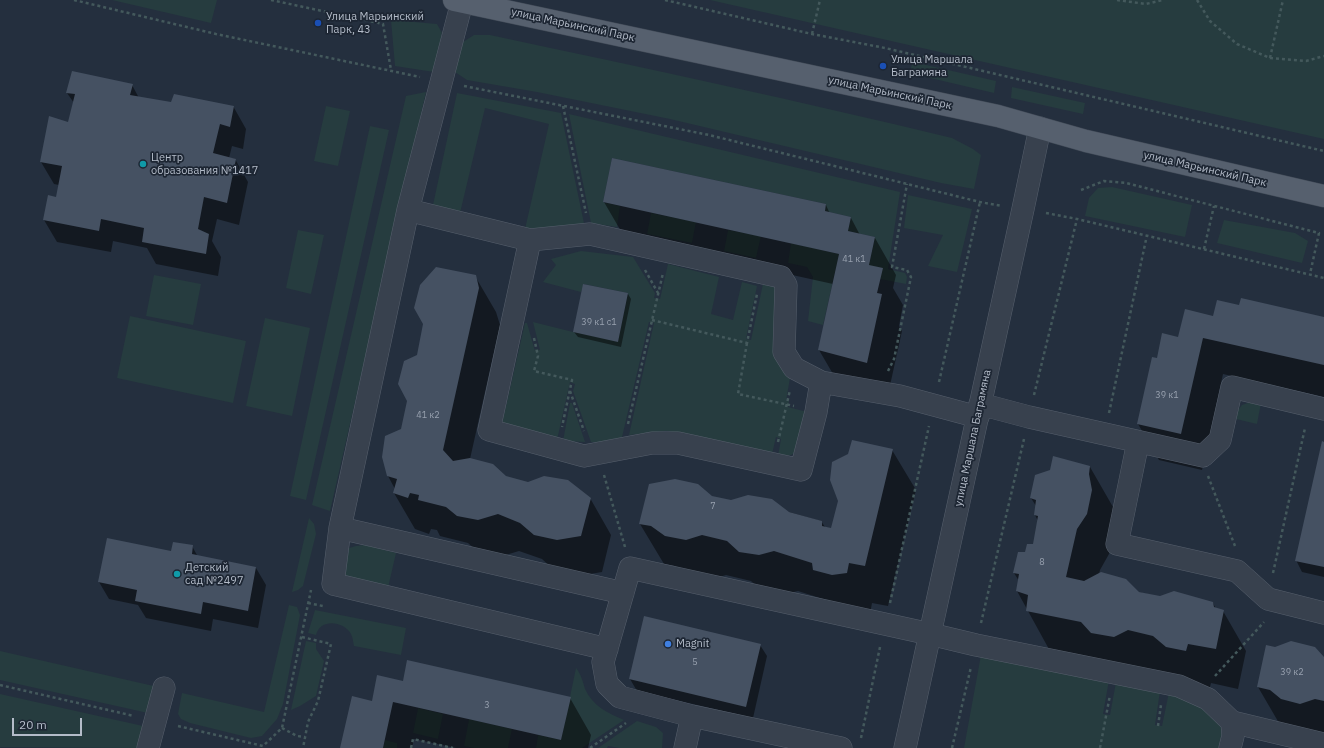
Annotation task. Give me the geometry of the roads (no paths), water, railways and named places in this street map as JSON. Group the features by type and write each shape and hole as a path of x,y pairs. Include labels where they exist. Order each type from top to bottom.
{"main road":[{"name":"улица Марьинский Парк","path":"458,1 998,116 1086,141 1324,196"}],"street":[{"path":"458,1 441,81 408,210 340,528 332,584 607,649"},
{"name":"улица Маршала Баграмяна","path":"905,748 1040,128"},
{"path":"408,210 530,240 590,234 781,277 786,285 784,352 794,368 821,382 900,396 933,405 1029,417 1203,456 1220,440 1232,387 1318,407"},
{"path":"530,240 489,430 584,456 652,444 678,443 801,470 816,412 821,382"},
{"path":"1138,442 1117,544 1238,571 1268,599 1324,613"},
{"path":"340,528 623,593"},
{"path":"851,744 692,716 620,697 607,684 603,662 630,568 930,634 976,646 1179,686 1208,699 1232,722 1324,744"},
{"path":"148,748 164,688"},
{"path":"685,748 692,716"},
{"path":"1230,748 1233,736 1232,722"}],"place":[{"name":"Улица Марьинский Парк, 43","path":"318,23"},
{"name":"Улица Маршала Баграмяна","path":"883,66"},
{"name":"Центр образования №1417","path":"143,164"},
{"name":"Детский сад №2497","path":"177,574"},
{"name":"Magnit","path":"668,644"}]}
